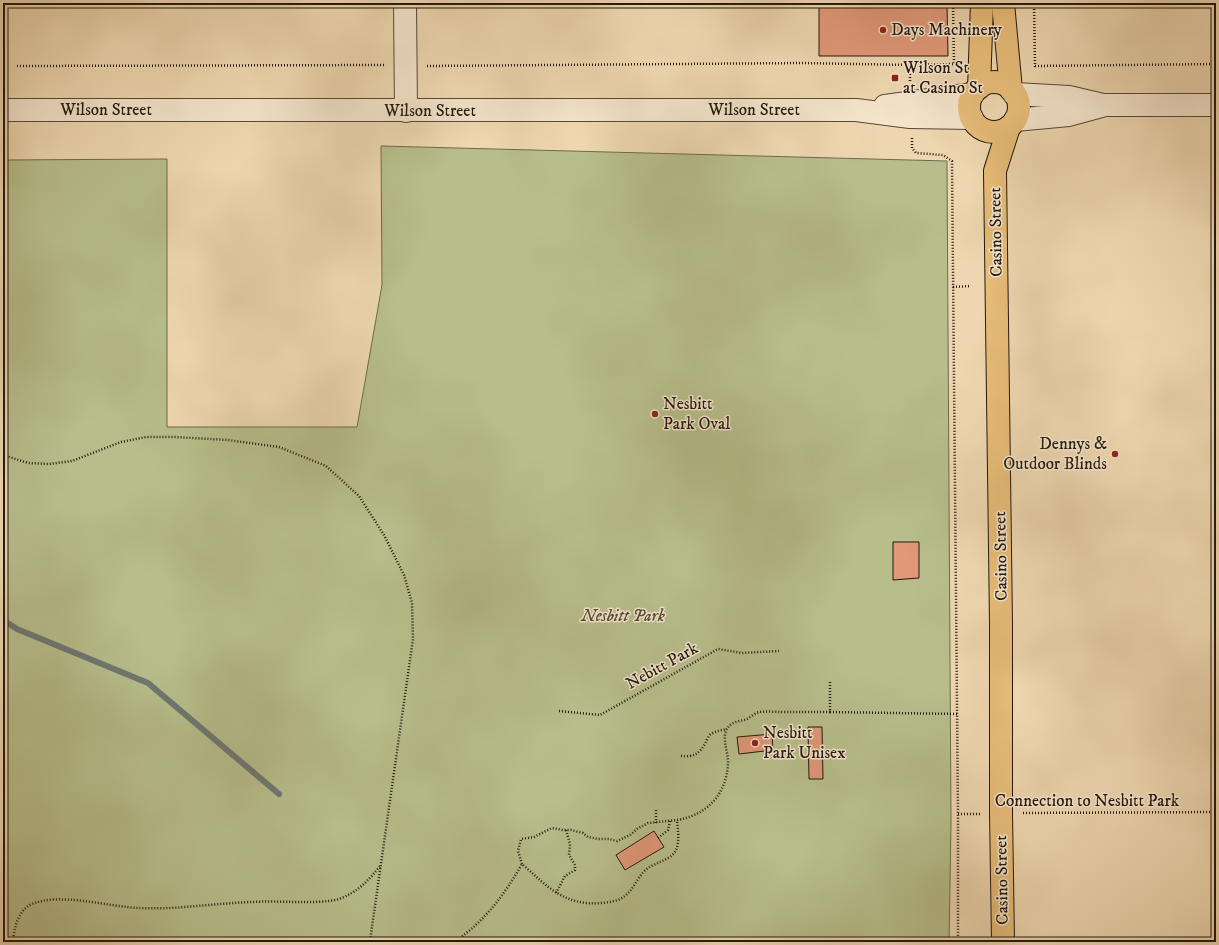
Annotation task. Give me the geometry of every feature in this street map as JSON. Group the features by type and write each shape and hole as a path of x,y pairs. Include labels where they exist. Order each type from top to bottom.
{"main road":[{"path":"976,91 982,3"},
{"path":"1003,3 1013,92 1018,107 1012,124 996,132 982,129 974,121 969,110 970,101 976,91 985,84 992,83 1006,86 1013,92"},
{"name":"Casino Street","path":"974,121 995,171"},
{"name":"Casino Street","path":"1003,942 1001,813 1002,624 995,171 1012,124"}],"street":[{"path":"405,3 406,111"},
{"name":"Wilson Street","path":"910,109 976,91"},
{"path":"1013,92 1069,97 1103,105 1216,105"},
{"path":"1012,124 1069,115 1103,105"},
{"name":"Wilson Street","path":"3,110 406,111 910,109 974,121"}],"path":[{"path":"1034,3 1035,66 1216,64"},
{"path":"423,66 802,63 910,65 954,64 952,4"},
{"path":"17,66 386,65"},
{"path":"910,65 912,148 916,153 943,154 952,161 958,942"},
{"path":"953,287 971,286"},
{"path":"3,455 28,463 49,464 72,461 121,442 146,437 228,440 279,447 326,466 359,496 384,535 404,575 412,603 413,639 371,941"},
{"name":"Nebitt Park","path":"558,711 600,715 718,648 742,653 778,651"},
{"path":"830,682 830,712"},
{"path":"676,820 679,841 676,850 670,857 648,868 624,897 613,901 592,904 572,901 556,893 522,864 518,851 521,839 534,837 552,828 571,830 583,833 588,837 598,839 617,841 630,835 637,828 648,823 689,818 701,812 712,803 720,792 726,778 728,762 725,746 725,735 727,729 732,724 745,720 758,712 957,714"},
{"path":"681,756 695,755 702,750 710,734 727,729"},
{"path":"656,810 656,822"},
{"name":"Connection to Nesbitt Park","path":"958,814 1216,812"},
{"path":"658,838 668,830 670,821"},
{"path":"556,893 565,876 575,870 575,865 569,855 570,844 566,830"},
{"path":"13,942 16,924 20,913 31,904 45,900 60,898 141,908 188,907 253,902 318,902 337,899 353,893 366,883 381,864"},
{"path":"455,942 472,929 492,910 522,864"}],"green space":[{"name":"Nesbitt Park","path":"381,146 947,161 951,823 949,942 3,942 3,160 167,159 167,427 357,427 382,285"}],"building":[{"name":"Days Machinery","path":"819,3 947,3 948,56 819,56"},
{"path":"893,542 919,542 919,578 893,580"},
{"path":"808,727 822,727 823,779 809,779"},
{"name":"Nesbitt Park Unisex","path":"772,734 773,750 739,754 737,737"},
{"path":"654,831 664,847 625,870 616,855"}],"waterway":[{"path":"3,620 17,629 148,683 279,794"}],"place":[{"name":"Days Machinery","path":"883,30"},
{"name":"Wilson St at Casino St","path":"895,78"},
{"name":"Nesbitt Park Oval","path":"655,414"},
{"name":"Dennys & Outdoor Blinds","path":"1115,454"},
{"name":"Nesbitt Park Unisex","path":"755,743"}]}
